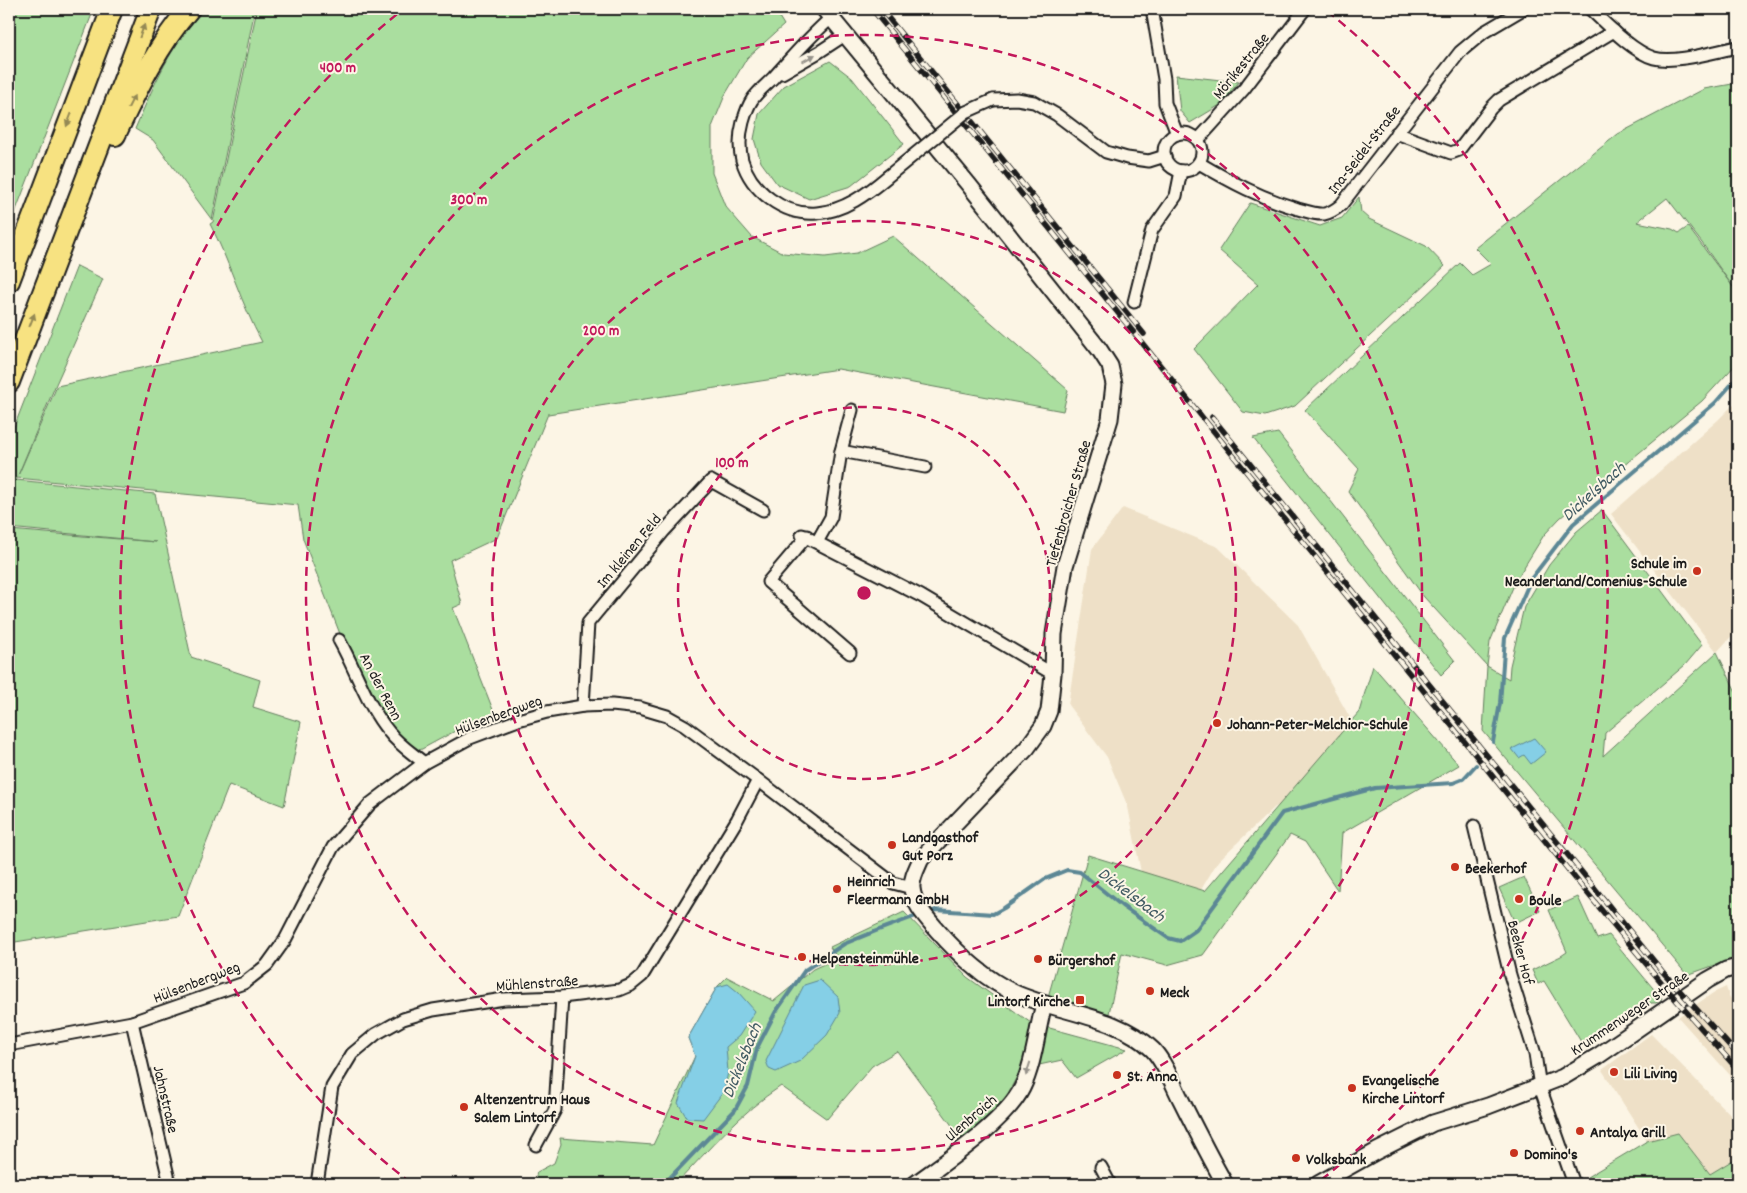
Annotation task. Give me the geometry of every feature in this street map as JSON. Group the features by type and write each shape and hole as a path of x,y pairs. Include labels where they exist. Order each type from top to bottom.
{"highway":[{"path":"9,281 112,9"},
{"path":"9,382 150,9"},
{"path":"62,240 149,65 176,24 189,9"}],"main road":[{"name":"Tiefenbroicher Straße","path":"828,13 1094,342 1110,366 1114,384 1110,419 1065,566 1054,634 1053,674 1049,711 1043,726 1028,748 921,860 915,874 914,895"},
{"path":"914,895 932,924 954,950 974,968 1012,992 1044,1004 1117,1026 1138,1038 1154,1051 1225,1184"},
{"name":"Krummenweger Straße","path":"1318,1184 1377,1150 1433,1123 1488,1106 1563,1077 1598,1056 1708,980 1726,970 1738,967"},
{"name":"Ulenbroich","path":"915,1184 973,1140 1009,1108 1022,1088 1034,1050 1044,1004"}],"street":[{"path":"1152,9 1164,79 1165,103 1178,134"},
{"name":"Mörikestraße","path":"1198,140 1244,89 1305,9"},
{"name":"Ina-Seidel-Straße","path":"1199,163 1249,191 1277,202 1314,214 1334,211 1341,205 1460,52 1484,32 1523,9"},
{"path":"1590,9 1640,51 1654,58 1671,60 1738,47"},
{"name":"Tiefenbroicher Straße","path":"828,13 813,34 752,100 743,121 740,139 742,159 750,178 766,196 798,213 818,214 838,209 861,198 966,112 993,100 1017,99 1034,102 1057,115 1106,152 1148,161 1165,156"},
{"path":"1396,133 1451,153 1459,150 1499,100 1614,31"},
{"name":"Tiefenbroicher Straße","path":"772,79 845,35"},
{"path":"1185,133 1198,140 1202,155 1199,163 1188,170 1181,171 1168,163 1165,156 1165,147 1170,139 1178,134 1185,133"},
{"path":"1134,302 1152,230 1176,196 1181,171"},
{"path":"850,653 768,582 831,516 841,451 852,410"},
{"path":"841,451 925,467"},
{"name":"Im kleinen Feld","path":"583,706 588,623 664,532 711,481 763,510"},
{"path":"809,538 959,617 1053,674"},
{"name":"An der Renn","path":"339,640 375,713 389,733 424,763"},
{"name":"Hülsenbergweg","path":"9,1045 132,1022 244,983 267,965 285,940 333,847 370,804 424,763 470,738 518,720 547,712 583,706 612,705 640,708 667,716 685,726 893,883 914,895"},
{"name":"Mühlenstraße","path":"317,1184 332,1087 352,1054 376,1034 403,1019 433,1010 504,999 562,997 619,990 631,985 642,976 737,820 758,780"},
{"name":"Beeker Hof","path":"1474,826 1510,975 1535,1054 1540,1086 1574,1184"},
{"path":"536,1146 555,1110 562,997"},
{"name":"Jahnstraße","path":"132,1022 170,1184"},
{"path":"1101,1167 1110,1184"}],"shaded area":[{"name":"Schule im Neanderland/Comenius-Schule","path":"1738,400 1738,629 1717,652 1611,514 1718,420"},
{"name":"Johann-Peter-Melchior-Schule","path":"1123,508 1218,547 1298,625 1363,741 1357,782 1275,807 1218,861 1182,922 1148,907 1128,807 1107,757 1068,705 1092,549"},
{"path":"1726,987 1729,996 1738,1009 1738,1084 1678,1017 1713,993"},
{"path":"1651,1034 1738,1123 1738,1157 1710,1174 1678,1133 1647,1141 1602,1070"}],"green space":[{"path":"9,9 94,9 9,228"},
{"path":"205,9 255,9 212,220 153,140 135,129 164,65 183,35"},
{"path":"257,9 774,9 784,25 747,58 725,95 712,127 712,173 725,206 752,237 783,253 825,257 857,253 893,236 1068,390 1063,411 838,369 548,414 497,538 450,560 462,604 453,608 495,715 457,730 420,750 405,743 392,729 379,710 342,639 303,539 298,505 17,478 57,386 262,342 210,224 213,222"},
{"path":"830,61 852,78 904,144 851,186 809,199 777,184 761,162 754,139 759,114 784,86"},
{"path":"1176,75 1239,82 1220,105 1190,123 1180,111"},
{"path":"1738,83 1738,362 1702,401 1560,518 1544,535 1516,580 1490,642 1487,666 1424,597 1348,491 1359,469 1305,410 1460,263 1472,275 1491,264 1475,248 1618,134 1704,89","holes":["1667,198 1736,291 1688,227 1679,233 1672,229 1637,222"]},
{"path":"1359,197 1361,212 1369,219 1426,246 1445,266 1295,406 1265,416 1243,412 1194,349 1258,284 1219,250 1250,203 1320,226 1342,218"},
{"path":"77,266 103,279 16,480 155,494 191,657 260,680 253,707 301,722 284,806 229,785 178,916 9,943 9,530 156,542 9,528 9,440"},
{"path":"1278,433 1455,661 1441,675 1253,438"},
{"path":"1602,510 1702,645 1685,665 1605,733 1603,756 1717,652 1738,696 1738,957 1687,975 1483,731 1487,666 1509,679 1510,666 1524,607 1549,565 1576,532"},
{"path":"1373,666 1459,765 1342,833 1338,891 1305,842 1290,835 1203,955 1167,965 1122,953 1108,1018 1048,997 1088,855 1205,891 1359,712"},
{"name":"Boule","path":"1524,877 1540,911 1515,923 1499,888"},
{"path":"1578,897 1597,939 1609,935 1662,999 1656,1003 1646,1003 1583,1045 1544,981 1538,984 1532,970 1567,952 1549,910"},
{"path":"904,912 967,977 1031,1023 1127,1049 1076,1078 1062,1060 1021,1069 1006,1097 987,1121 962,1139 897,1051 872,1066 827,1119 781,1086 739,1119 676,1184 534,1184 537,1172 554,1163 561,1144 560,1138 653,1145 695,1056 688,1038 717,987 727,977 774,1001 813,969 837,958 830,947"},
{"path":"1678,1133 1710,1174 1738,1157 1738,1184 1590,1184 1587,1177 1647,1141"}],"water":[{"path":"1534,738 1546,752 1531,764 1524,755 1519,758 1512,749"},
{"path":"820,980 838,997 840,1013 827,1035 800,1061 776,1072 769,1069 766,1061 804,985"},
{"path":"728,984 755,1011 739,1036 726,1047 728,1072 724,1091 703,1119 687,1118 678,1103 695,1056 688,1038 717,987"}],"waterway":[{"name":"Dickelsbach","path":"1493,742 1500,703 1505,638 1531,579 1573,524 1715,403 1738,377"},
{"name":"Dickelsbach","path":"928,912 936,910 993,914 1045,879 1067,870 1080,872 1122,906 1168,938 1180,941 1196,930 1282,813 1375,788 1453,783 1463,779 1476,765"},
{"name":"Dickelsbach","path":"664,1184 735,1110 748,1086 757,1048 775,1013 805,970 844,944 919,915"}],"railway":[{"path":"872,9 1579,883 1677,1001 1738,1070"},
{"path":"881,9 1144,334"},
{"path":"1212,417 1662,971 1738,1055"}],"place":[{"name":"Schule im Neanderland/Comenius-Schule","path":"1697,571"},
{"name":"Johann-Peter-Melchior-Schule","path":"1217,723"},
{"name":"Landgasthof Gut Porz","path":"892,845"},
{"name":"Beekerhof","path":"1455,867"},
{"name":"Heinrich Fleermann GmbH","path":"837,889"},
{"name":"Boule","path":"1519,899"},
{"name":"Helpensteinmühle","path":"802,957"},
{"name":"Bürgershof","path":"1038,959"},
{"name":"Meck","path":"1150,991"},
{"name":"Lintorf Kirche","path":"1080,1000"},
{"name":"Lili Living","path":"1614,1072"},
{"name":"St. Anna","path":"1117,1075"},
{"name":"Evangelische Kirche Lintorf","path":"1352,1088"},
{"name":"Altenzentrum Haus Salem Lintorf","path":"464,1107"},
{"name":"Antalya Grill","path":"1580,1131"},
{"name":"Domino's","path":"1514,1153"},
{"name":"Volksbank","path":"1296,1158"}]}
